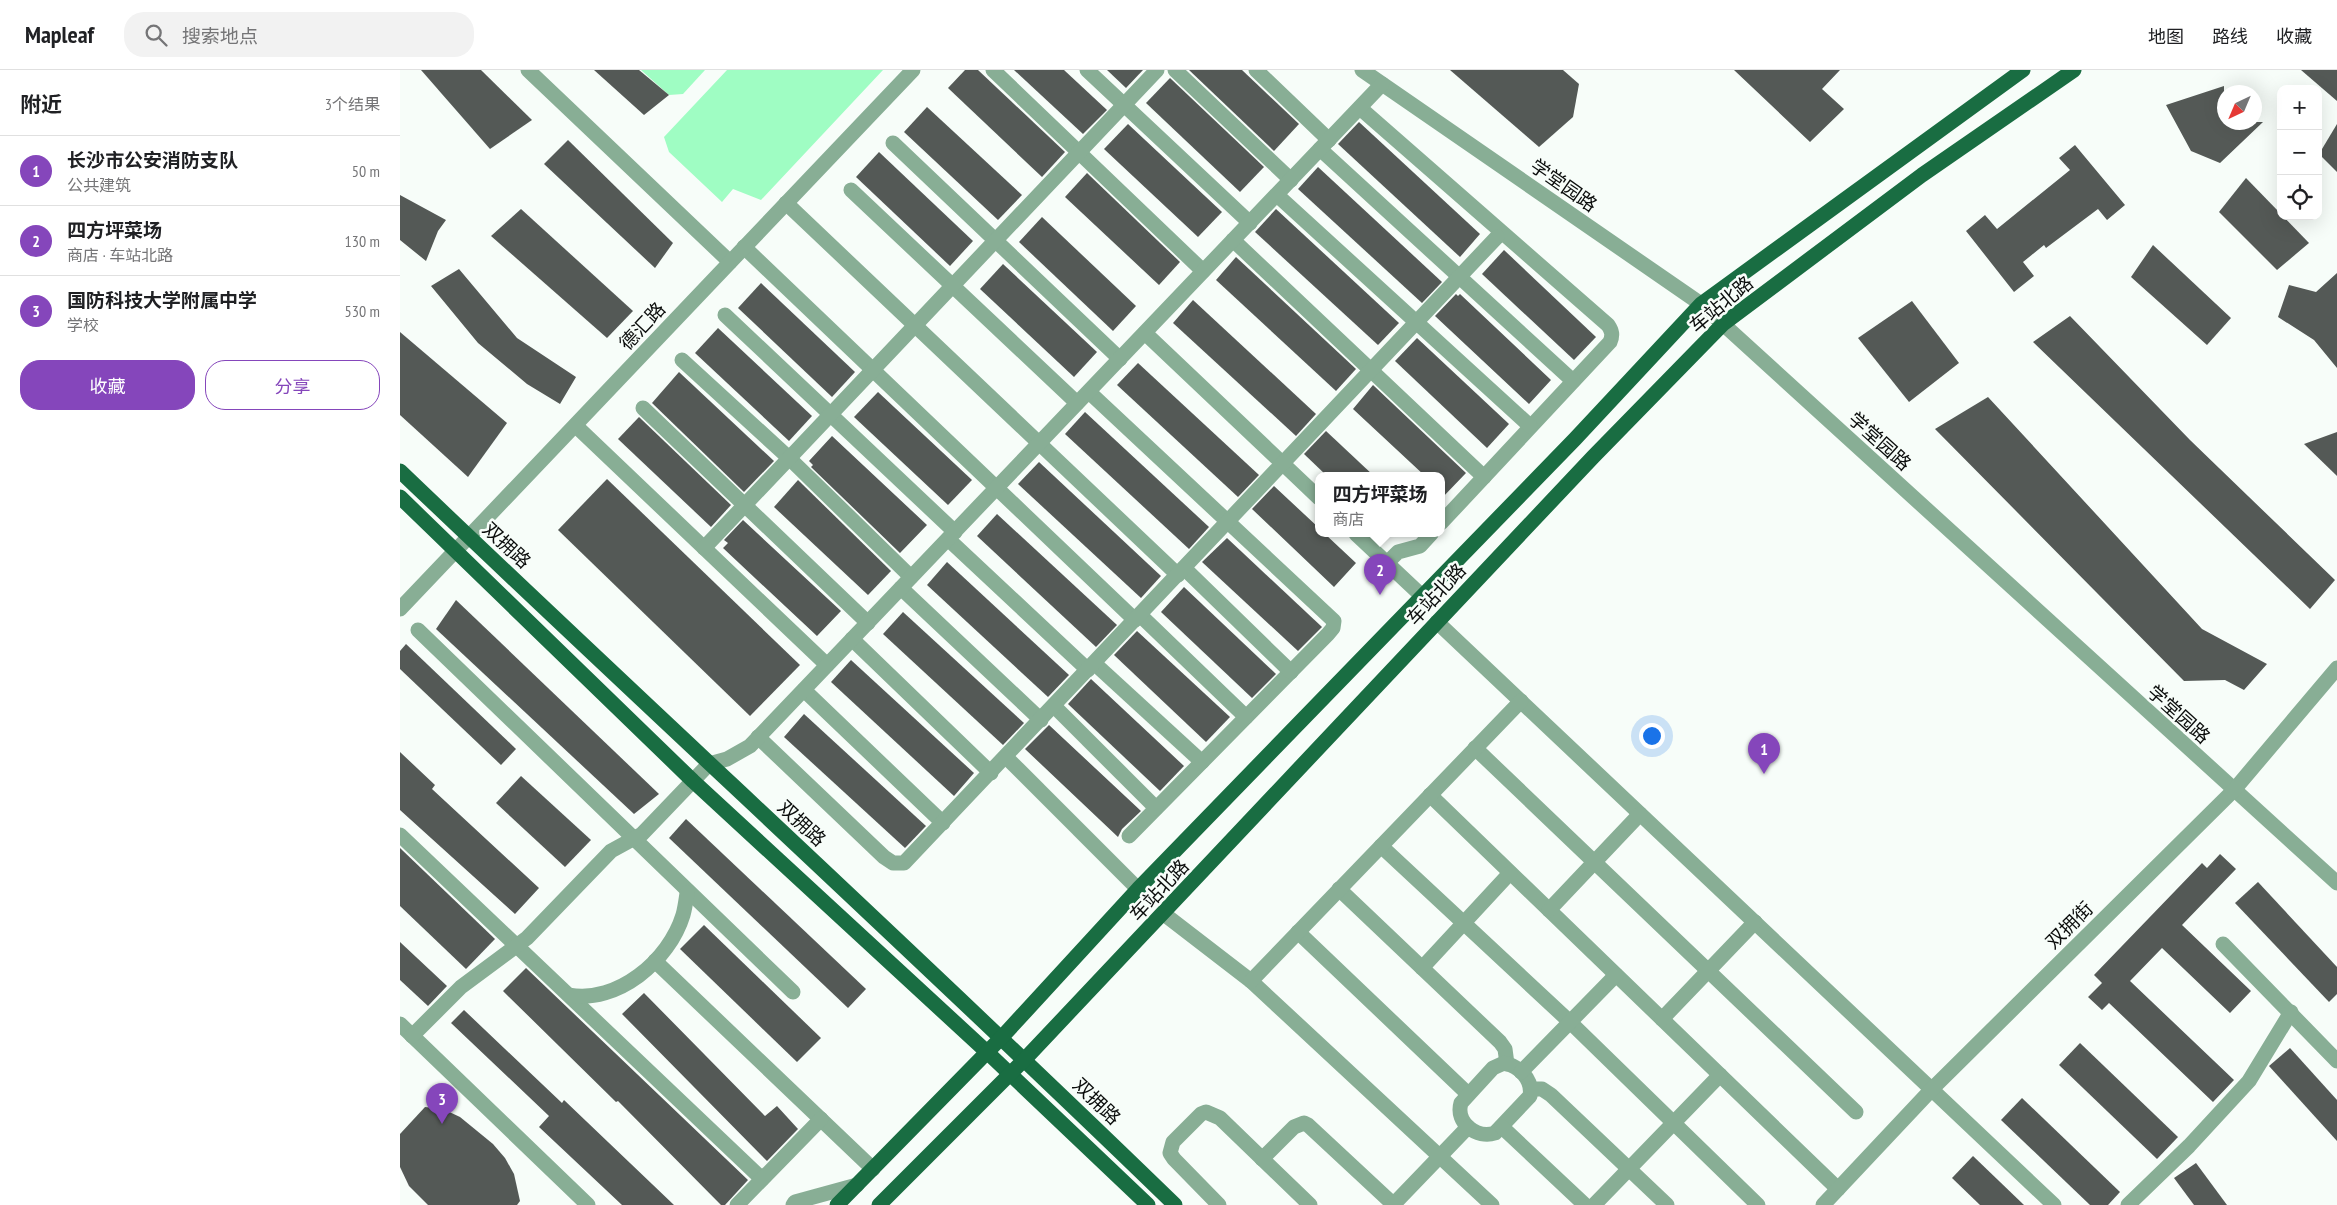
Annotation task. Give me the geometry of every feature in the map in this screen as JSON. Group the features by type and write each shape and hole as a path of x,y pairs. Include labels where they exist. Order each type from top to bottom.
{"main road":[{"name":"车站北路","path":"837,1205 988,1053 1138,889 1575,439 1701,304 2023,70"},
{"name":"车站北路","path":"879,1205 1025,1059 1164,914 1437,622 1722,324 1922,175 2074,70"},
{"name":"双拥路","path":"400,471 709,764 1002,1037 1175,1205"},
{"name":"双拥路","path":"400,497 693,781 988,1053 1148,1205"}],"street":[{"path":"528,70 730,262"},
{"name":"德汇路","path":"400,609 913,70"},
{"path":"993,70 1204,271"},
{"path":"1087,70 1250,223"},
{"path":"704,548 1157,70"},
{"path":"1175,70 1291,180"},
{"path":"1256,70 1324,145 1459,277 1573,381"},
{"name":"学堂园路","path":"1362,70 1701,304 2337,883"},
{"path":"412,1036 461,987 527,938 611,851 642,834 709,764 742,752 758,737 1382,84"},
{"path":"1360,108 1608,325 1612,337 1610,342 1445,519"},
{"path":"892,143 1120,359"},
{"path":"851,190 1077,403"},
{"path":"1277,195 1530,426"},
{"path":"786,203 1039,443 1291,672"},
{"path":"758,737 893,863 904,863 1497,237"},
{"path":"1233,240 1484,477"},
{"path":"744,247 996,488 1246,717"},
{"path":"725,315 830,415 951,535 1091,667 1202,762"},
{"path":"1145,333 1315,494"},
{"path":"682,360 789,458 906,582 1041,720"},
{"path":"1088,392 1334,621 1333,628 1328,634 1129,836"},
{"path":"644,408 868,623"},
{"path":"576,426 827,665"},
{"path":"1359,537 1422,596"},
{"path":"1387,564 1398,552 1420,546 1428,537"},
{"path":"1437,622 2054,1205"},
{"path":"418,630 687,893 793,992"},
{"path":"852,639 991,772"},
{"name":"双拥街","path":"1823,1205 1932,1089 2234,790 2337,668"},
{"path":"804,690 943,823"},
{"path":"1251,981 1521,701"},
{"path":"1054,706 1156,808"},
{"path":"1475,748 1856,1112"},
{"path":"1006,757 1138,889"},
{"path":"1430,796 1838,1189"},
{"path":"1549,910 1640,814"},
{"path":"400,835 762,1179"},
{"path":"1381,846 1570,1022 1758,1205"},
{"path":"1422,968 1510,872"},
{"path":"1339,889 1500,1042 1505,1049 1507,1064"},
{"path":"569,995 583,998 612,992 637,978 655,961 673,936 683,916 687,893"},
{"path":"1164,914 1251,981 1492,1205"},
{"path":"1662,1019 1755,922"},
{"path":"1298,932 1468,1094"},
{"path":"2223,944 2337,1061"},
{"path":"655,961 873,1169"},
{"path":"1522,1072 1616,975"},
{"path":"2128,1205 2189,1146 2248,1081 2291,1012"},
{"path":"400,1024 588,1205"},
{"path":"1498,1064 1507,1064 1522,1072 1531,1090 1525,1102 1502,1127 1490,1134 1478,1133 1468,1127 1462,1118 1461,1103 1498,1064"},
{"path":"1594,1205 1720,1074"},
{"path":"1531,1090 1542,1089 1550,1095 1667,1205"},
{"path":"1219,1205 1174,1159 1170,1152 1173,1142 1201,1114 1206,1112 1220,1118 1310,1205"},
{"path":"737,1205 821,1119"},
{"path":"1262,1159 1294,1127 1304,1123 1393,1205 1468,1127"},
{"path":"1502,1127 1584,1205"},
{"path":"793,1205 795,1202 857,1185"}],"green space":[{"path":"641,70 705,70 683,94 669,95"},
{"path":"727,70 883,70 761,200 733,189 722,202 669,152 664,137"}],"building":[{"path":"421,70 481,70 532,120 490,149"},
{"path":"594,70 639,70 669,95 644,115"},
{"path":"965,70 978,70 1065,152 1042,177 948,88"},
{"path":"1014,70 1064,70 1107,110 1083,134"},
{"path":"1107,70 1143,70 1126,88"},
{"path":"1189,70 1242,70 1299,124 1274,151"},
{"path":"1450,70 1563,70 1579,84 1573,117 1539,147"},
{"path":"1734,70 1840,70 1822,89 1844,109 1810,142"},
{"path":"2301,70 2337,70 2337,101 2322,88 2322,85 2318,85"},
{"path":"1170,78 1264,167 1240,192 1146,103"},
{"path":"2217,88 2217,130 2255,130 2220,163 2191,151 2166,105"},
{"path":"927,107 1022,195 998,220 904,132"},
{"path":"1359,122 1480,234 1460,257 1338,144"},
{"path":"1128,124 1222,212 1198,237 1104,149"},
{"path":"2337,124 2337,172 2322,157 2322,149"},
{"path":"568,140 673,243 655,268 544,164"},
{"path":"2075,145 2125,205 2107,220 2098,209 2046,248 2044,245 2023,262 2034,276 2014,292 1966,231 1985,215 1997,229 2070,170 2059,158"},
{"path":"879,152 973,241 950,266 856,177"},
{"path":"1318,167 1442,282 1422,303 1298,189"},
{"path":"1087,173 1180,262 1159,285 1065,197"},
{"path":"2246,178 2277,210 2277,220 2287,220 2309,243 2277,270 2219,212"},
{"path":"400,195 446,220 438,231 426,261 400,240"},
{"path":"521,209 633,311 607,338 491,236"},
{"path":"1276,209 1399,323 1378,345 1255,232"},
{"path":"1042,217 1136,306 1113,331 1019,242"},
{"path":"2153,245 2231,318 2207,345 2131,277"},
{"path":"1504,250 1596,337 1574,360 1482,274"},
{"path":"1236,257 1356,369 1336,391 1216,280"},
{"path":"1003,264 1097,352 1074,377 980,289"},
{"path":"459,269 517,338 576,377 560,404 527,384 478,343 431,286"},
{"path":"2337,273 2337,368 2314,340 2278,317 2289,285 2316,292"},
{"path":"761,283 855,372 832,397 738,308"},
{"path":"1456,294 1458,296 1460,294 1551,380 1529,404 1435,316"},
{"path":"1193,300 1316,414 1296,436 1173,323"},
{"path":"1912,301 1959,363 1909,402 1858,338"},
{"path":"2070,316 2190,440 2335,580 2310,609 2033,342"},
{"path":"718,328 812,416 789,441 695,353"},
{"path":"400,332 507,423 468,477 400,415"},
{"path":"1417,338 1509,424 1487,448 1395,361"},
{"path":"1138,363 1259,475 1238,497 1117,385"},
{"path":"679,372 774,461 744,492 652,403"},
{"path":"1373,385 1466,473 1445,495 1445,472 1421,472 1353,409"},
{"path":"878,392 972,480 948,505 854,417"},
{"path":"1988,397 2202,629 2267,664 2244,690 2225,680 2184,681 1935,429"},
{"path":"1085,412 1209,527 1189,549 1065,434"},
{"path":"639,417 731,505 711,527 618,439"},
{"path":"1326,431 1370,472 1323,472 1304,454"},
{"path":"2337,432 2337,476 2304,444"},
{"path":"832,436 927,525 900,553 811,467 813,465 809,461"},
{"path":"1039,462 1161,576 1141,598 1018,484"},
{"path":"607,479 800,665 750,716 558,530"},
{"path":"798,480 891,571 868,595 774,507"},
{"path":"1274,486 1315,524 1315,537 1328,537 1356,563 1334,587 1252,509"},
{"path":"997,514 1117,625 1096,647 977,536"},
{"path":"743,520 841,611 817,636 723,548 728,543 724,540"},
{"path":"1227,538 1322,627 1298,651 1202,562"},
{"path":"947,562 1069,675 1048,697 927,585"},
{"path":"1184,587 1276,674 1252,698 1161,612"},
{"path":"456,600 659,794 634,814 436,629"},
{"path":"903,612 1024,723 1003,745 883,634"},
{"path":"1137,631 1230,717 1206,742 1114,655"},
{"path":"406,644 516,749 501,765 400,669 400,651"},
{"path":"851,660 974,773 954,796 831,682"},
{"path":"1091,679 1184,766 1160,791 1068,704"},
{"path":"804,714 926,826 905,848 784,737"},
{"path":"1049,725 1141,811 1122,829 1118,837 1025,749"},
{"path":"400,752 435,785 432,789 539,888 515,914 400,810"},
{"path":"521,776 591,840 565,867 496,803"},
{"path":"686,819 866,989 848,1008 669,838"},
{"path":"400,848 495,939 466,969 400,906"},
{"path":"2220,854 2236,869 2182,925 2251,991 2230,1013 2162,948 2130,981 2234,1080 2213,1102 2109,1003 2102,1010 2088,997 2102,983 2094,975 2202,863 2207,868"},
{"path":"2258,882 2337,967 2337,994 2329,1002 2235,903"},
{"path":"704,925 821,1038 797,1062 680,949"},
{"path":"400,942 447,986 428,1006 400,980"},
{"path":"526,968 748,1180 725,1205 721,1205 618,1101 616,1102 503,991"},
{"path":"644,993 765,1116 777,1106 798,1129 767,1161 622,1014"},
{"path":"464,1010 562,1103 564,1100 674,1205 622,1205 539,1127 549,1116 451,1023"},
{"path":"2080,1043 2178,1137 2157,1159 2059,1065"},
{"path":"2290,1048 2337,1100 2337,1141 2269,1066"},
{"path":"2022,1098 2120,1192 2108,1205 2090,1205 2001,1120"},
{"path":"425,1107 443,1109 460,1117 493,1144 505,1158 514,1174 520,1201 517,1205 428,1205 409,1186 400,1167 400,1134"},
{"path":"1973,1156 2024,1205 1980,1205 1952,1178"},
{"path":"2196,1163 2227,1205 2194,1205 2174,1178"}],"place":[{"name":"四方坪菜场","path":"1380,595"},
{"name":"长沙市公安消防支队","path":"1764,774"},
{"name":"国防科技大学附属中学","path":"442,1124"}]}
